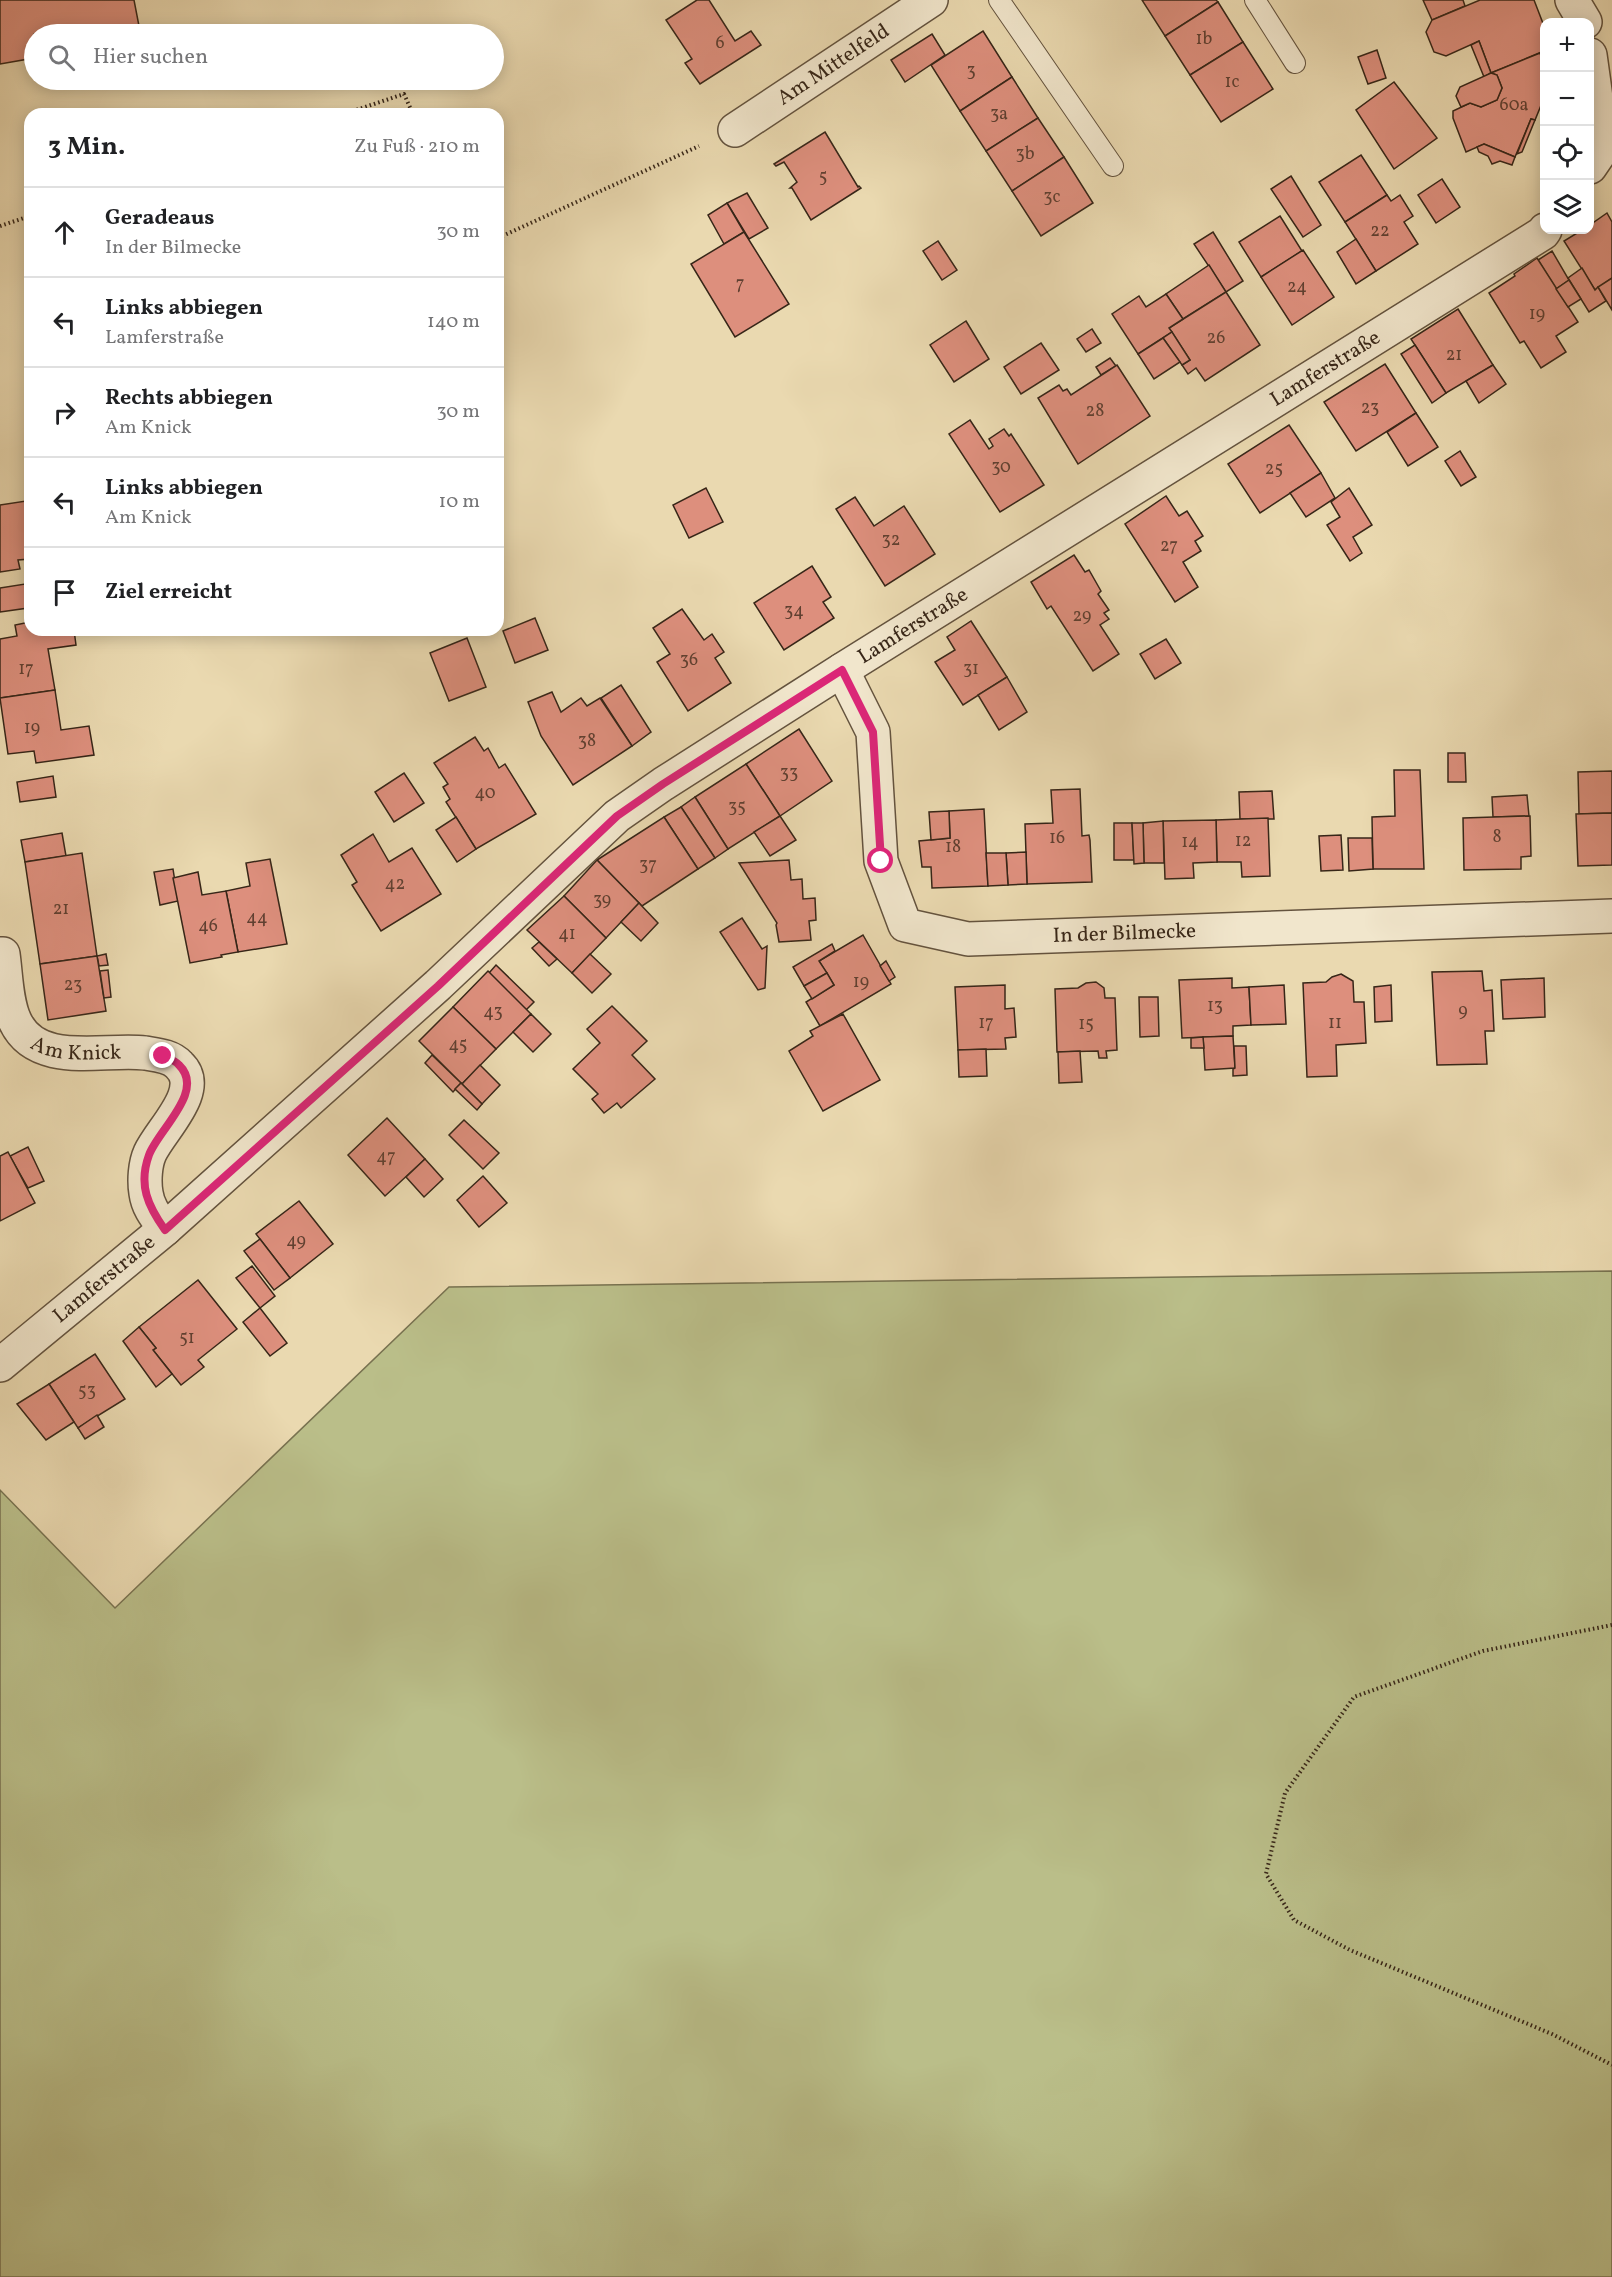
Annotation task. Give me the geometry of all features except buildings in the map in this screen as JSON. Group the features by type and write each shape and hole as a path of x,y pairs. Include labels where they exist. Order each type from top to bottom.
{"street":[{"name":"Am Mittelfeld","path":"735,130 931,0"},
{"path":"1592,72 1602,156"},
{"name":"Lamferstraße","path":"0,1365 165,1230 438,986 617,816 663,784 842,670 1541,234"},
{"name":"In der Bilmecke","path":"842,670 873,732 881,861 905,925 968,939 1612,916"},
{"name":"Am Knick","path":"1,947 10,1003 16,1022 33,1043 56,1052 140,1053 163,1056 179,1065 188,1079 187,1093 149,1156 145,1177 146,1194 151,1210 165,1230"}],"lane":[{"path":"999,0 1113,166"},
{"path":"1255,0 1295,63"}],"path":[{"path":"362,108 404,94 410,108"},
{"path":"504,234 735,130"},
{"path":"0,226 24,218"},
{"path":"1612,1625 1483,1651 1354,1697 1285,1793 1266,1874 1294,1920 1350,1950 1552,2034 1612,2065"}],"green space":[{"path":"1612,1271 1612,2277 0,2277 0,1490 115,1608 449,1287"}],"route":[{"path":"163,1056 179,1065 188,1079 187,1093 149,1156 145,1177 146,1194 151,1210 165,1230 438,986 617,816 663,784 842,670 873,732 881,861"}]}
